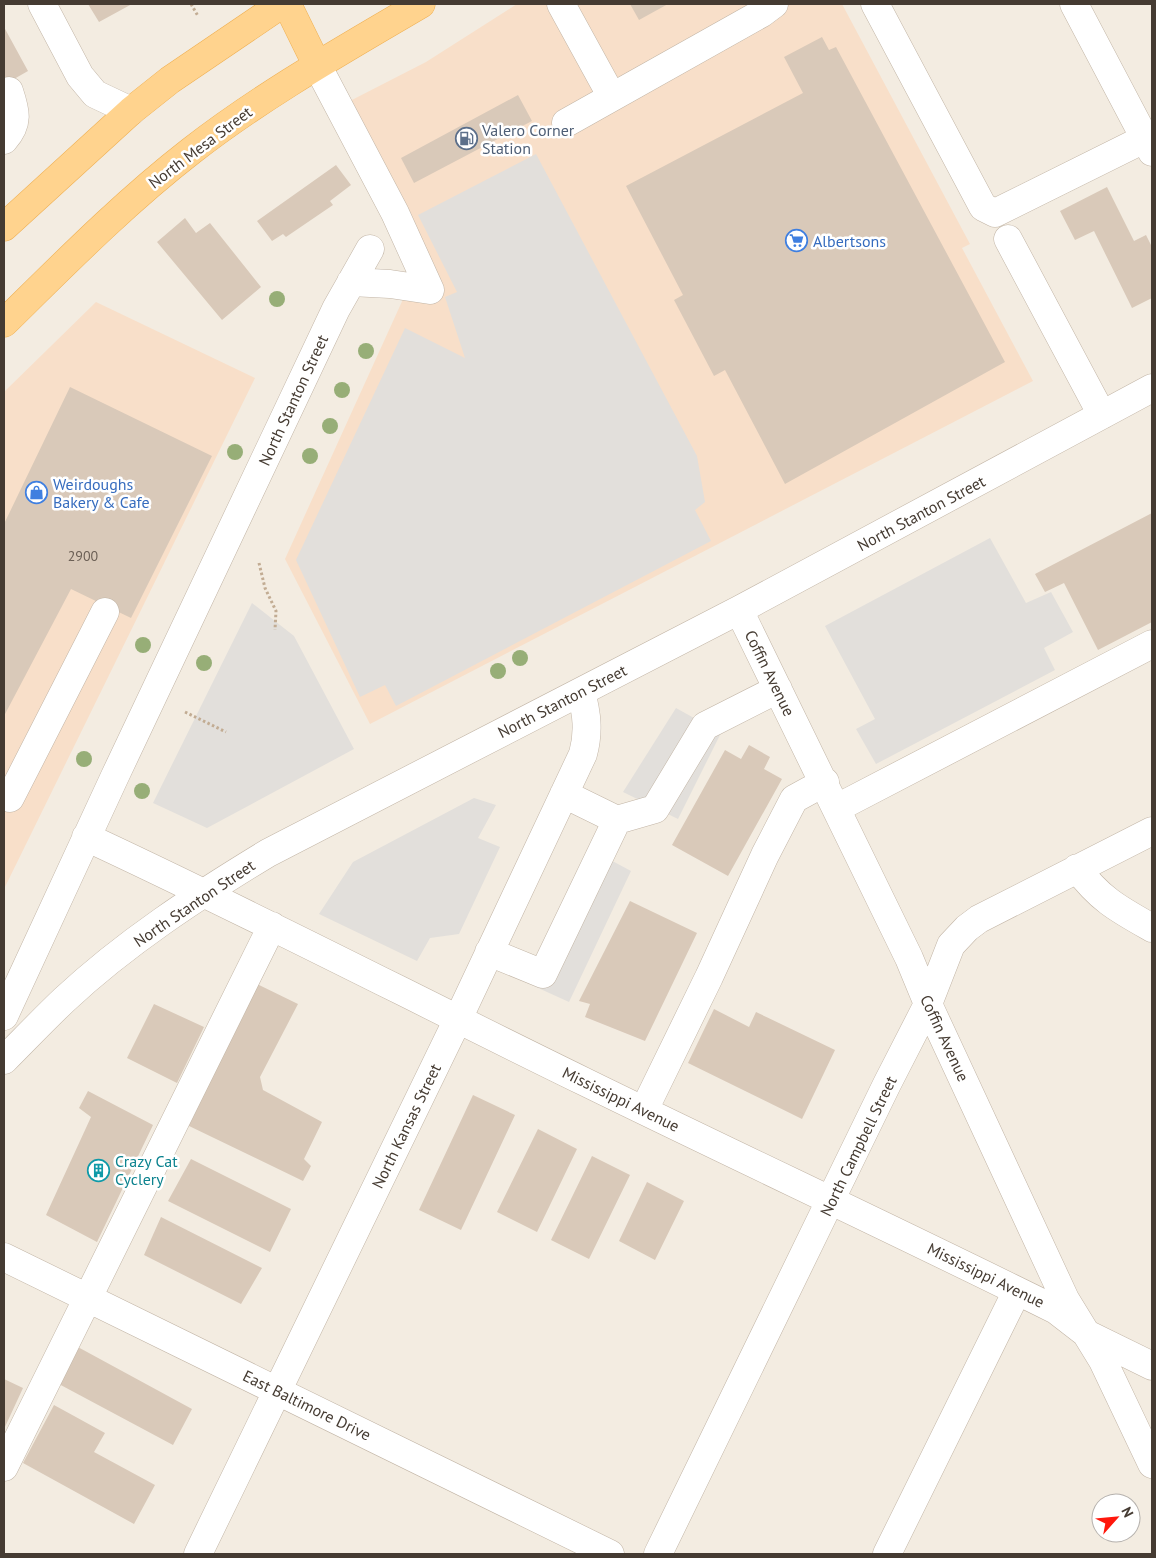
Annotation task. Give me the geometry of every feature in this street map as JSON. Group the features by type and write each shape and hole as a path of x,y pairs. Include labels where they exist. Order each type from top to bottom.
{"main road":[{"path":"4,226 131,111 170,80 282,4"},
{"path":"287,4 317,65"},
{"name":"North Mesa Street","path":"4,323 144,190 191,150 245,111 317,65 421,4"}],"street":[{"path":"42,4 80,76 95,94 131,111"},
{"path":"561,4 612,97"},
{"path":"566,123 774,4"},
{"path":"875,4 983,207 996,213 1150,142 1074,4"},
{"path":"317,65 395,213 430,290 390,284 351,282"},
{"path":"4,140 15,125 17,113 9,91"},
{"path":"1008,239 1102,415"},
{"name":"North Stanton Street","path":"4,1016 336,309 370,249"},
{"name":"North Stanton Street","path":"4,1060 65,999 120,954 203,892 282,845 739,610 1152,388"},
{"name":"Coffin Avenue","path":"739,610 825,782 909,958 928,1004 1065,1298 1104,1362 1152,1464"},
{"path":"10,798 105,612"},
{"path":"837,808 1152,644"},
{"path":"564,794 617,820 655,809 705,726 778,689"},
{"name":"North Kansas Street","path":"198,1554 458,1019 583,754 587,738 586,712 581,692"},
{"path":"644,1110 709,977 765,855 794,799 825,782"},
{"path":"489,952 543,974 617,820"},
{"name":"North Campbell Street","path":"658,1554 928,1004 951,945 967,928 979,919 1152,831"},
{"name":"Mississippi Avenue","path":"86,838 203,892 644,1110 832,1199 1056,1310 1087,1334 1152,1366"},
{"path":"1077,868 1098,893 1152,928"},
{"path":"4,1467 86,1297 272,926"},
{"name":"East Baltimore Drive","path":"4,1257 610,1554"},
{"path":"887,1554 1017,1291"}],"path":[{"path":"191,4 198,16"},
{"path":"259,562 265,588 276,611 275,630"},
{"path":"185,712 226,732"}],"shaded area":[{"path":"517,4 842,4 970,244 962,248 1033,381 370,724 285,559 424,253 346,103 426,62"},
{"path":"536,154 697,456 705,502 695,510 711,541 396,706 385,685 360,697 296,560 405,328 465,358 445,297 457,292 418,215"},
{"path":"96,302 255,378 4,889 4,392"},
{"path":"990,538 1026,603 1051,592 1073,632 1044,648 1055,670 876,764 856,729 875,719 825,626"},
{"path":"252,603 294,636 354,749 207,828 153,803"},
{"path":"676,708 721,733 678,819 623,792"},
{"path":"474,798 496,805 478,838 500,847 459,934 430,938 417,961 319,914 353,862"},
{"path":"590,849 631,871 569,1002 525,982"}],"building":[{"path":"88,4 132,4 99,22"},
{"path":"630,4 668,4 639,20"},
{"path":"4,27 28,71 14,79 4,94"},
{"name":"Albertsons","path":"822,37 829,50 836,47 1005,362 785,484 725,370 714,376 674,300 683,295 626,186 803,93 784,57"},
{"name":"Valero Corner Station","path":"518,95 532,121 414,183 401,158"},
{"path":"336,165 351,185 330,201 333,205 286,237 283,234 272,241 257,221"},
{"path":"1107,187 1134,241 1146,235 1152,247 1152,298 1132,308 1094,231 1075,240 1060,211"},
{"path":"185,218 196,233 210,223 261,287 222,320 157,242"},
{"path":"70,387 212,456 131,618 71,589 4,716 4,524"},
{"path":"1152,513 1152,622 1098,650 1064,583 1045,592 1035,574"},
{"path":"749,745 770,757 764,769 782,779 728,876 672,845 725,750 741,759"},
{"path":"630,901 697,933 645,1041 585,1017 590,1004 579,1001"},
{"path":"257,984 298,1004 260,1077 263,1090 322,1122 304,1159 311,1166 303,1181 187,1125"},
{"path":"154,1004 204,1027 177,1083 127,1058"},
{"path":"714,1009 749,1027 756,1012 835,1050 802,1119 688,1063"},
{"name":"Crazy Cat Cyclery","path":"88,1091 153,1125 97,1242 46,1215 91,1117 79,1108"},
{"path":"473,1095 515,1115 461,1230 419,1210"},
{"path":"538,1129 577,1149 537,1232 497,1212"},
{"path":"592,1156 630,1175 589,1259 551,1240"},
{"path":"191,1159 291,1209 270,1252 168,1201"},
{"path":"647,1182 684,1201 655,1260 619,1241"},
{"path":"161,1217 262,1268 241,1304 144,1255"},
{"path":"76,1346 192,1409 173,1445 57,1383"},
{"path":"4,1379 23,1388 4,1429"},
{"path":"54,1405 105,1433 94,1452 155,1485 134,1524 23,1463"}],"place":[{"name":"Valero Corner Station","path":"466,139"},
{"name":"Albertsons","path":"797,241"},
{"name":"Weirdoughs Bakery & Cafe","path":"37,493"},
{"name":"Crazy Cat Cyclery","path":"99,1170"}]}
